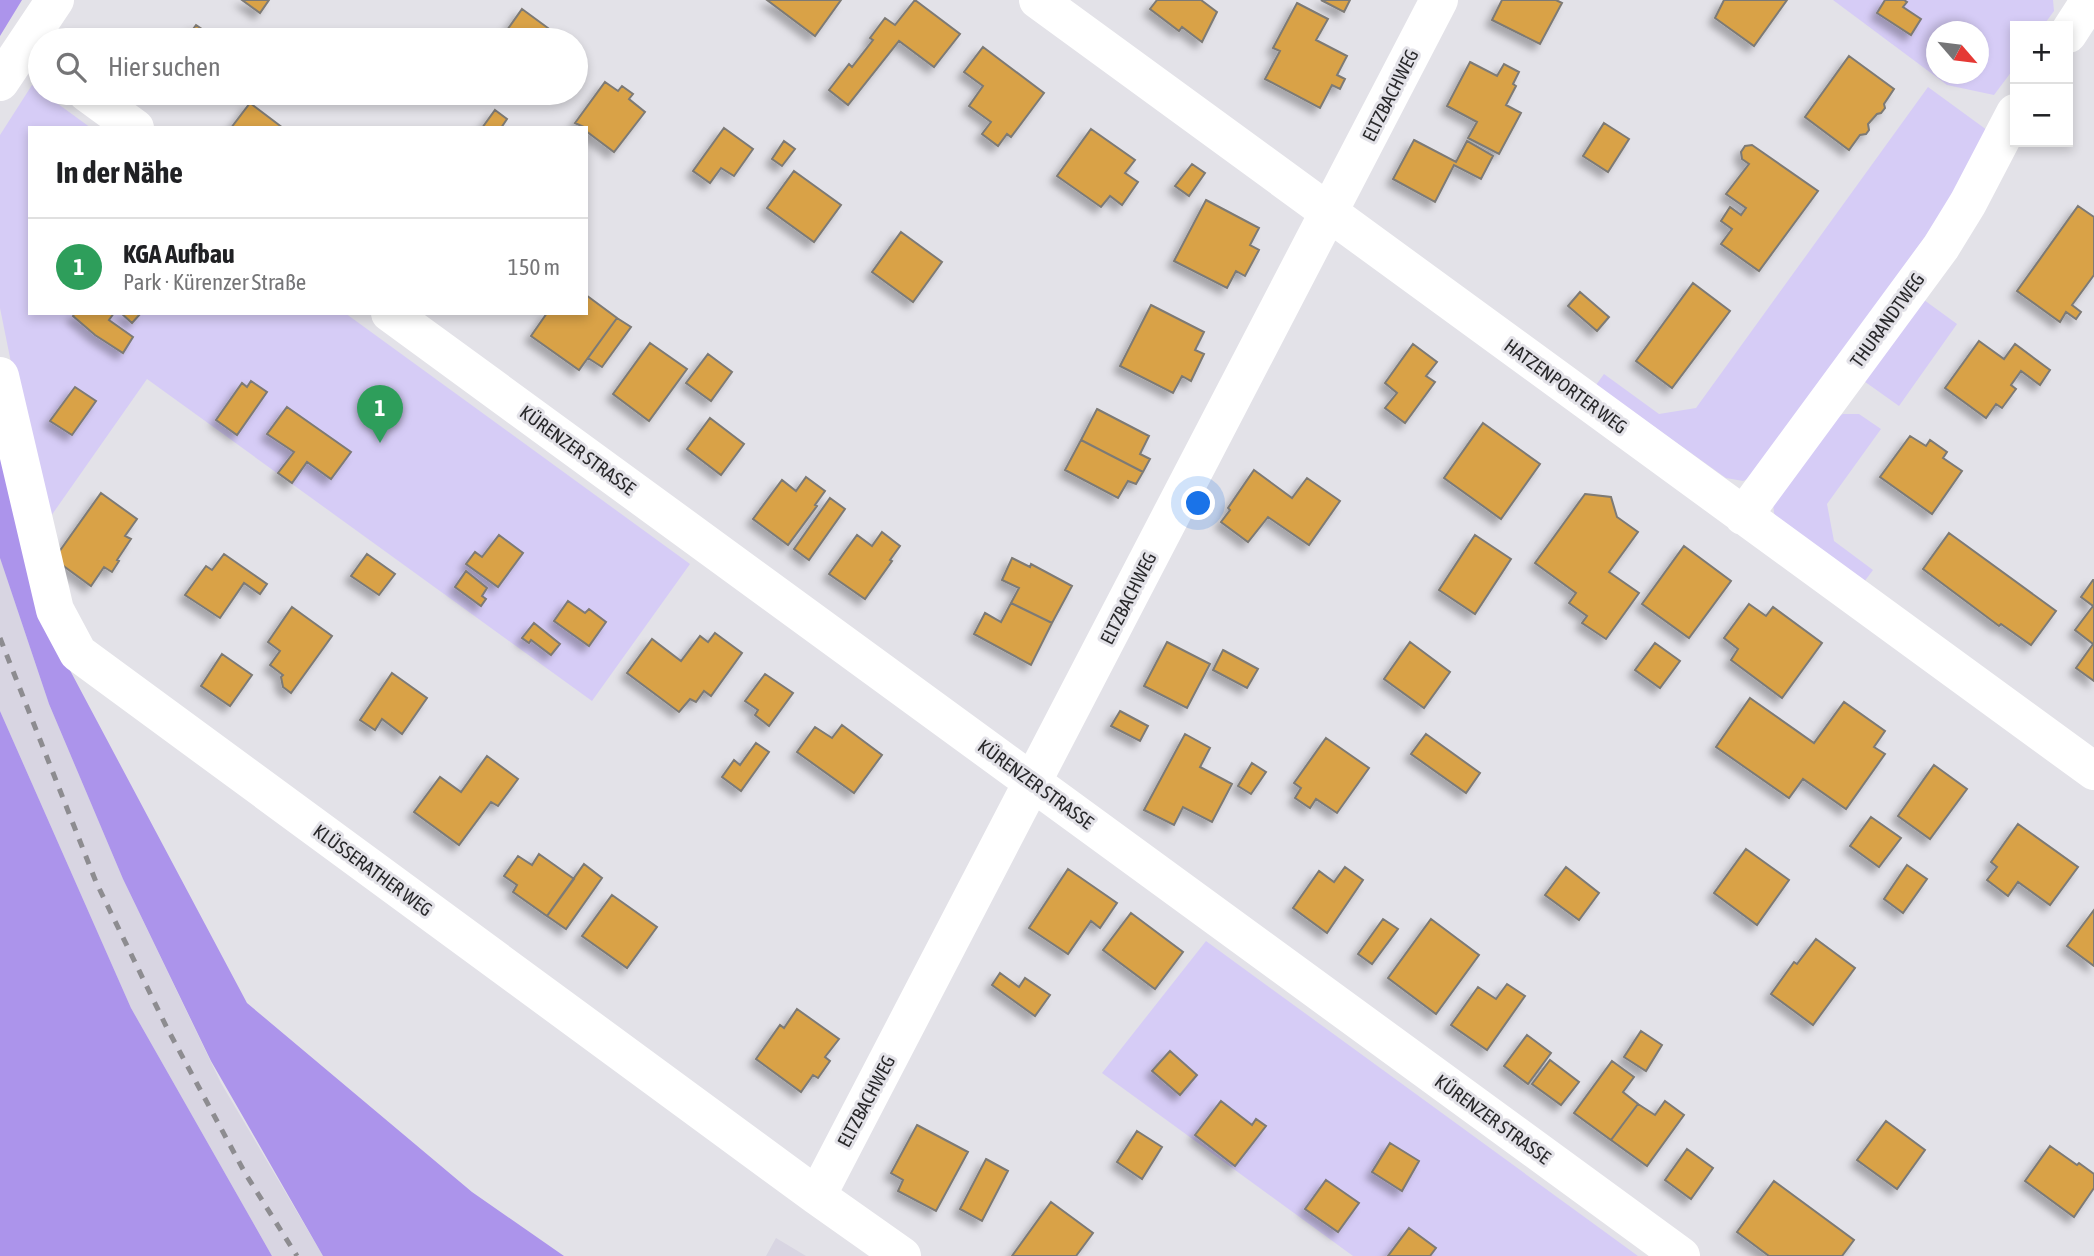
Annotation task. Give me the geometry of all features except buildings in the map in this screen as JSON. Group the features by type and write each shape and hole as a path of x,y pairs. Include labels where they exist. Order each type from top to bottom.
{"street":[{"path":"43,28 55,0"},
{"name":"HATZENPORTER WEG","path":"1038,0 2094,771"},
{"name":"ELTZBACHWEG","path":"817,1196 1439,0"},
{"path":"2073,26 2090,0"},
{"path":"0,82 28,57"},
{"path":"103,105 132,126"},
{"name":"THURANDTWEG","path":"1743,516 1941,247 1968,203 2010,123"},
{"name":"KÜRENZER STRASSE","path":"393,315 1681,1256"},
{"name":"KLÜSSERATHER WEG","path":"0,376 55,610 78,653 902,1256"}],"shaded area":[{"path":"0,0 22,0 0,36"},
{"path":"1833,0 2053,0 2054,11 2047,21 2010,21 2010,74 1994,95 1946,84 1989,84 1989,21 1926,21 1926,69"},
{"path":"1928,87 1991,133 1981,159 1752,477 1743,481 1726,478 1596,385 1604,374 1659,414 1696,408"},
{"path":"28,91 28,105 59,105 88,126 28,126 28,315 348,315 690,564 592,701 147,379 44,526 0,308 0,135"},
{"path":"1920,297 1957,324 1899,406 1861,379"},
{"path":"1843,414 1859,414 1881,429 1827,504 1834,541 1873,570 1861,586 1779,525 1774,513 1773,503 1831,421"},
{"path":"0,430 64,659 247,1003 472,1192 564,1256 323,1256 211,1061 123,879 49,704 0,558"},
{"path":"0,558 49,704 123,879 221,1083 323,1256 272,1256 131,1008 0,711"},
{"path":"0,711 131,1008 272,1256 0,1256"},
{"path":"1206,941 1638,1256 1353,1256 1102,1073"},
{"path":"776,1238 806,1256 766,1256"}],"railway":[{"path":"0,638 96,882 167,1028 245,1173 297,1256"}],"place":[{"name":"KGA Aufbau","path":"380,443"}]}
